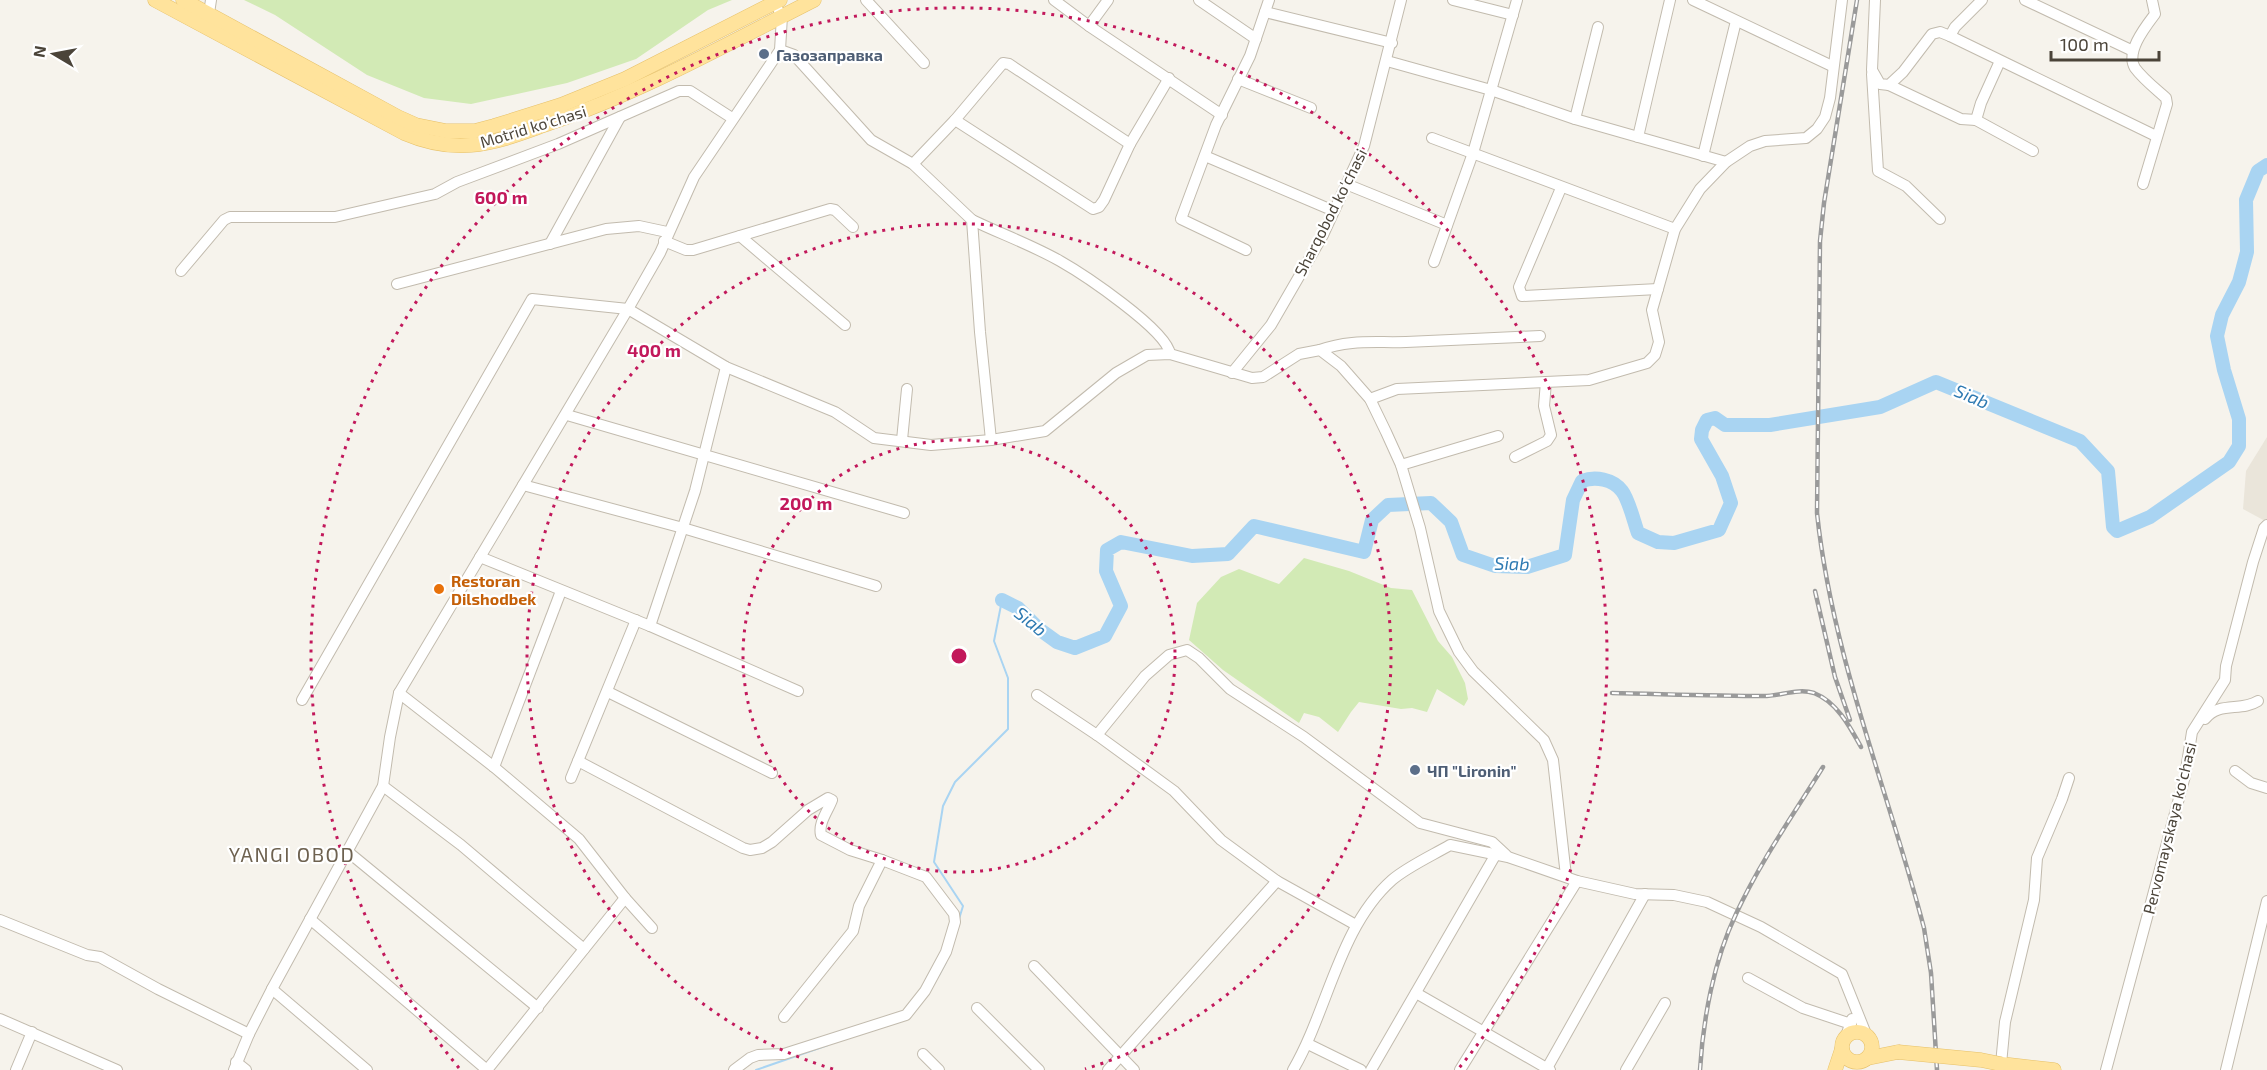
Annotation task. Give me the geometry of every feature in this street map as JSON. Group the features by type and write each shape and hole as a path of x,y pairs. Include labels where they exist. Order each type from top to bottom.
{"main road":[{"name":"Motrid ko'chasi","path":"154,0 202,23 394,128 424,140 457,145 480,144 502,139 602,105 814,0"},
{"name":"Motrid ko'chasi","path":"183,0 210,6 407,121 426,128 457,132 494,126 593,93 777,2"},
{"path":"1834,1070 1847,1036 1852,1032 1859,1032 1898,1052"},
{"path":"1847,1036 1849,1059 1856,1063 1898,1052 1981,1059 2001,1064 2054,1070"},
{"path":"1856,1063 1871,1052 1868,1036"}],"street":[{"path":"866,0 924,63"},
{"path":"1054,0 1222,115"},
{"path":"1089,26 1108,0"},
{"path":"1199,0 1256,39"},
{"path":"1246,250 1181,219 1216,125 1256,39 1269,0"},
{"name":"Sharqobod ko'chasi","path":"1232,373 1271,325 1323,235 1365,146 1401,0"},
{"path":"1453,0 1513,15"},
{"path":"1434,262 1473,153 1517,0"},
{"path":"1638,137 1670,0"},
{"path":"1693,0 1832,66"},
{"path":"1370,399 1397,389 1589,380 1647,363 1655,355 1659,342 1652,310 1675,229 1700,189 1726,162 1750,147 1765,141 1806,138 1817,129 1825,117 1830,98 1832,66 1842,0"},
{"path":"1875,0 1872,70 1878,171 1906,186 1940,219"},
{"path":"1950,36 1954,27 1982,0"},
{"path":"2025,0 2133,51"},
{"path":"2143,184 2167,104 2166,98 2134,67 2133,51 2155,14 2152,0"},
{"path":"246,1070 235,1066 249,1034 383,786 399,693 567,415 628,309 694,177 780,50 782,16 777,2"},
{"path":"1265,12 1392,43"},
{"path":"1704,156 1736,21"},
{"path":"1575,119 1598,27"},
{"path":"1889,85 1903,72 1932,34 1940,32 2156,136"},
{"path":"780,50 794,56 871,140 913,164 972,220 1059,260 1093,283 1153,328 1169,346 1170,354"},
{"path":"1387,61 1491,90 1575,119 1726,162"},
{"path":"1976,120 2000,61"},
{"path":"913,164 955,120 1003,63 1009,64 1130,144"},
{"path":"1872,70 1880,84 1889,85 1961,119 1976,120 2033,151"},
{"path":"955,120 1093,209 1099,207 1104,201 1130,144 1168,78"},
{"path":"1238,80 1311,108"},
{"path":"181,271 224,220 230,218 335,217 435,194 457,182 512,163 679,91 690,91 732,118"},
{"path":"550,244 620,117"},
{"path":"1432,138 1675,229"},
{"path":"1205,156 1334,211"},
{"path":"1346,184 1447,225"},
{"path":"1561,188 1519,287 1522,296 1658,289"},
{"path":"397,284 606,229 639,226 666,237 686,250 830,209 835,210 853,226"},
{"path":"972,220 991,440"},
{"path":"740,236 845,325"},
{"path":"302,700 532,300 628,309 726,367 835,412 874,438 931,445 991,440 1045,431 1116,373 1147,355 1170,354 1252,378 1263,377 1299,354 1339,343 1540,336"},
{"path":"1320,350 1341,366 1370,399 1403,470 1420,528 1439,611 1459,652 1473,671 1544,740 1553,760 1566,876"},
{"path":"650,626 695,490 726,367"},
{"path":"1515,457 1547,441 1551,435 1544,406 1546,382"},
{"path":"902,440 907,389"},
{"path":"567,415 904,513"},
{"path":"1403,470 1498,436"},
{"path":"523,485 683,528 876,586"},
{"name":"Pervomayskaya ko'chasi","path":"2106,1070 2185,776 2192,732 2225,680 2226,666 2253,562 2267,525"},
{"path":"480,557 636,620 798,691"},
{"path":"494,767 561,591"},
{"path":"571,778 636,620"},
{"path":"1097,735 1145,676 1169,655 1187,650 1199,658 1230,689 1304,737 1420,823 1491,842 1508,857"},
{"path":"608,692 772,773"},
{"path":"399,693 494,767 579,838 625,898 652,928"},
{"path":"1037,695 1174,791 1221,840 1277,881 1356,926"},
{"path":"2185,776 2196,733 2207,716 2219,708 2248,707 2258,701"},
{"path":"579,761 750,850 762,848 772,842 808,810 828,798 832,800 821,823 819,831 821,835 850,850 926,877 954,914 955,922 946,952 925,991 906,1015 784,1054 758,1055 734,1070"},
{"path":"2235,771 2251,783 2267,788"},
{"path":"2001,1064 2006,1022 2034,900 2037,858 2062,799 2068,778"},
{"path":"383,786 460,845 584,949"},
{"path":"1293,1070 1308,1044 1362,914 1392,879 1450,845 1508,857 1577,881 1645,894 1674,895 1707,902 1761,927 1842,974 1868,1036"},
{"path":"347,851 538,1008"},
{"path":"1371,1070 1496,854"},
{"path":"784,1017 853,931 860,906 882,860"},
{"path":"1108,1070 1277,881"},
{"path":"1460,1070 1577,881"},
{"path":"1416,993 1548,1070 1645,894"},
{"path":"310,919 487,1070 625,898"},
{"path":"2226,1070 2267,901"},
{"path":"0,920 87,955 100,957 158,989 249,1034"},
{"path":"1034,966 1134,1070"},
{"path":"1749,978 1847,1036 1854,1007"},
{"path":"272,989 368,1070"},
{"path":"1626,1070 1665,1003"},
{"path":"977,1008 1039,1070"},
{"path":"0,1019 32,1032 102,1067 117,1070"},
{"path":"16,1070 32,1032"},
{"path":"1308,1044 1361,1070"},
{"path":"923,1054 939,1070"}],"shaded area":[{"path":"2267,437 2267,522 2243,509 2246,471"}],"green space":[{"path":"244,0 732,0 708,10 636,59 567,83 471,104 424,98 367,75 275,15"},
{"path":"1304,558 1349,571 1391,588 1412,590 1438,641 1452,657 1465,683 1468,699 1464,706 1437,689 1427,712 1359,702 1338,732 1319,717 1304,713 1299,723 1223,670 1189,640 1197,603 1221,577 1239,569 1279,584"}],"waterway":[{"name":"Siab","path":"1002,600 1018,608 1039,629 1057,642 1075,648 1105,636 1121,606 1106,571 1107,550 1121,542 1192,556 1228,554 1254,526 1364,552 1372,520 1388,505 1431,503 1451,522 1463,555 1495,566 1527,567 1565,555 1573,500 1582,481 1592,479 1609,481 1622,491 1638,533 1658,542 1674,543 1719,530 1731,503 1722,476 1701,439 1707,420 1715,418 1725,425 1770,425 1880,407 1936,382 2080,441 2108,471 2113,527 2117,531 2150,517 2229,462 2239,446 2239,419 2224,370 2217,336 2222,315 2239,282 2247,252 2246,200 2258,171 2267,165"},
{"name":"Siab","path":"959,919 963,906 934,862 943,806 955,782 1008,729 1008,678 994,641 1002,600"},
{"name":"Siab","path":"939,975 946,962"},
{"name":"Siab","path":"756,1070 828,1045"}],"railway":[{"path":"1857,0 1824,203 1820,241 1817,513 1824,566 1848,671 1924,928 1931,973 1937,1070"},
{"path":"1815,591 1835,677 1850,720"},
{"path":"1612,693 1764,696 1802,691 1814,693 1830,702 1847,723 1861,747"},
{"path":"1700,1070 1711,990 1728,932 1777,839 1823,767"}],"place":[{"name":"Газозаправка","path":"764,54"},
{"name":"Restoran Dilshodbek","path":"439,589"},
{"name":"ЧП \"Lironin\"","path":"1415,770"}],"district":[{"name":"YANGI OBOD","path":"292,854"}]}
